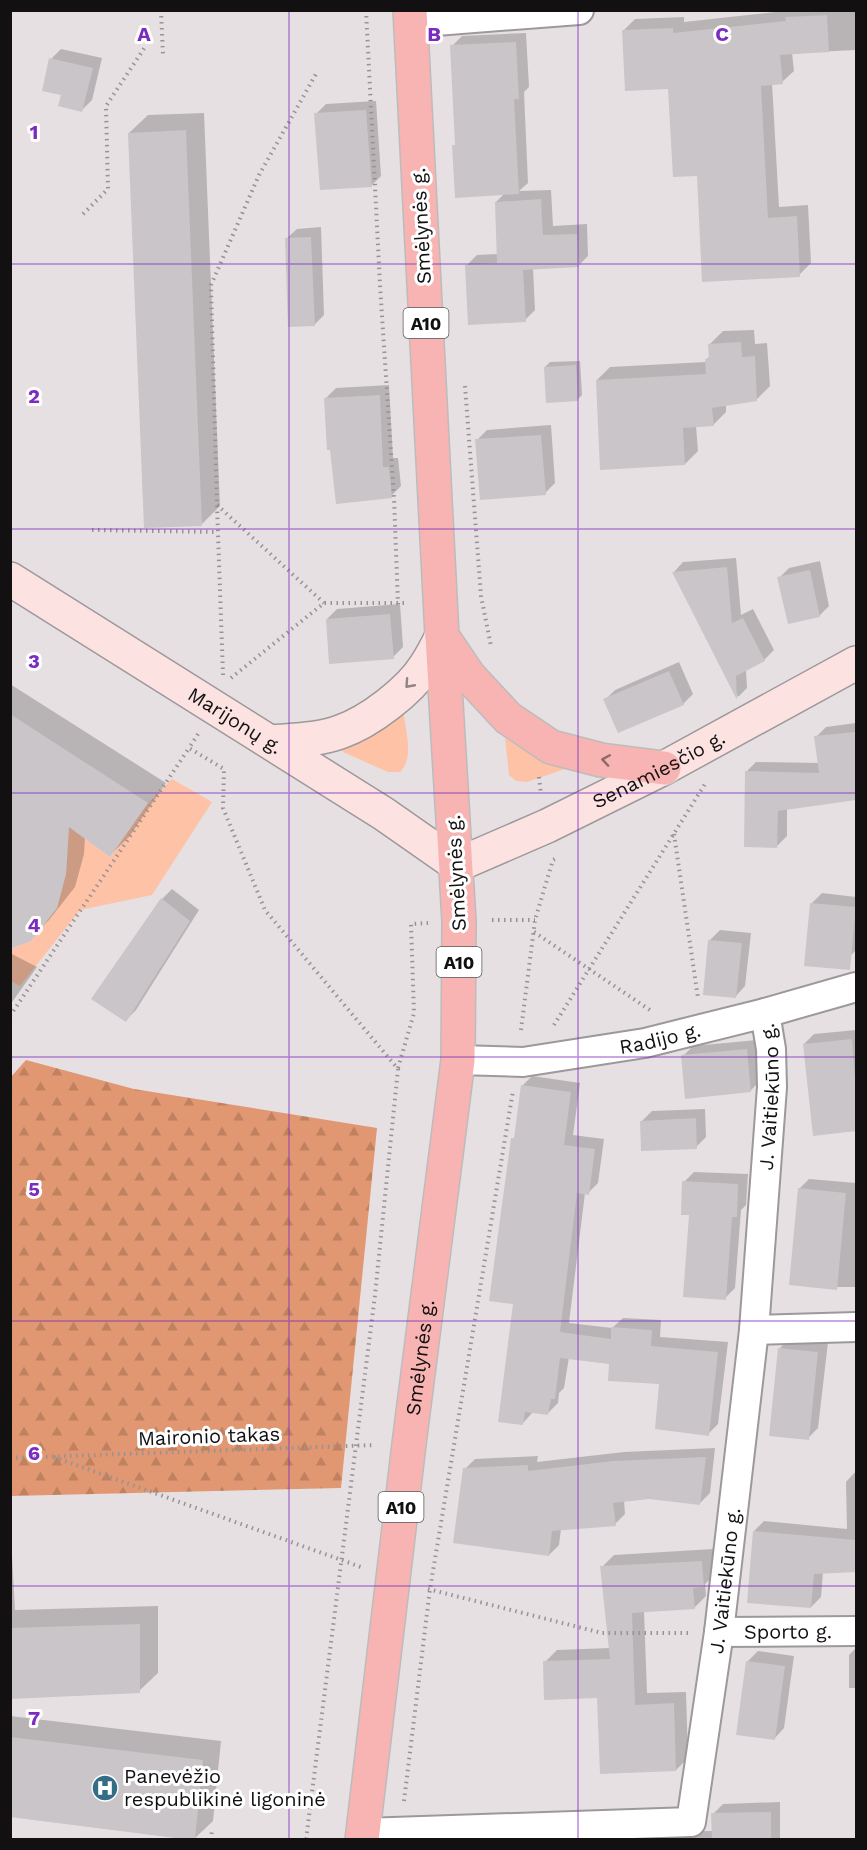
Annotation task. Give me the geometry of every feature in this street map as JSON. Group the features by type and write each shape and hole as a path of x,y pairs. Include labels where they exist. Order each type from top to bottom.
{"highway":[{"name":"Smėlynės g.","path":"363,1836 409,1444 458,1060 457,864 440,600 410,17"},
{"path":"442,636 469,676 507,718 551,747 601,760 664,768"}],"main road":[{"name":"Marijonų g.","path":"10,579 384,814 457,864"},
{"path":"271,742 315,738 340,732 364,721 398,697 425,666 442,636"},
{"name":"Senamiesčio g.","path":"457,864 547,826 664,768 856,663"}],"street":[{"path":"410,17 579,10"},
{"name":"Radijo g.","path":"458,1060 524,1061 645,1043 856,987"},
{"name":"J. Vaitiekūno g.","path":"363,1836 400,1832 612,1833 691,1822 719,1632 754,1330 772,1087 771,1049 765,1013"},
{"path":"754,1330 856,1327"},
{"name":"Sporto g.","path":"719,1632 856,1631"}],"path":[{"path":"161,10 163,55"},
{"path":"366,10 398,604"},
{"path":"83,214 108,189 106,106 145,47"},
{"path":"316,75 259,176 211,285 224,684 324,603 398,604 481,596"},
{"path":"465,385 481,596 492,653"},
{"path":"217,505 324,603"},
{"path":"92,530 218,532"},
{"path":"10,1016 189,748 213,707"},
{"path":"400,1832 430,1589 524,1061 535,920 553,860 531,734"},
{"path":"189,748 224,770 223,808 265,910 398,1069 375,1295 306,1839"},
{"path":"524,1061 590,970 710,776 699,782"},
{"path":"674,834 694,1031"},
{"path":"553,860 564,855"},
{"path":"534,932 590,970 694,1031"},
{"name":"Maironio takas","path":"10,1458 409,1444"},
{"path":"54,1456 393,1578 430,1589 602,1633 719,1632"},
{"path":"211,1839 212,1830"}],"shaded area":[{"path":"401,711 404,715 408,753 400,772 388,772 343,752 342,746"},
{"path":"505,738 539,759 565,769 527,782 516,781 509,775"},
{"path":"172,779 212,802 152,895 80,910 20,986 11,981 11,949 31,941 57,908 66,874 69,827 110,857 148,803"}],"green space":[{"path":"26,1060 134,1089 377,1128 341,1488 11,1496 10,1078"}],"building":[{"path":"827,15 829,52 780,55 783,84 761,86 768,218 797,216 800,277 702,282 697,176 673,177 668,89 625,91 622,30 673,28 673,33 786,21 785,17"},
{"path":"516,42 519,99 514,99 519,194 455,198 450,45"},
{"path":"49,58 93,68 82,112 58,106 61,95 42,91"},
{"path":"366,110 372,187 320,190 314,113"},
{"path":"186,130 202,526 144,528 128,133"},
{"path":"541,199 543,235 577,234 579,267 523,270 526,322 468,325 465,265 497,263 495,202"},
{"path":"311,237 315,326 288,327 285,238"},
{"path":"741,342 742,357 755,356 757,401 712,408 714,426 683,428 685,465 600,470 596,380 706,374 705,359 709,359 708,344"},
{"path":"576,365 578,401 546,403 544,367"},
{"path":"380,395 383,467 389,467 392,498 336,504 330,450 327,450 324,398"},
{"path":"541,435 546,495 480,500 475,439"},
{"path":"727,567 732,623 743,618 765,661 736,676 737,700 672,572"},
{"path":"810,570 820,617 788,624 777,577"},
{"path":"390,614 394,659 329,664 326,619"},
{"path":"669,671 684,705 618,733 603,699"},
{"path":"10,714 148,803 110,857 69,827 66,874 57,908 31,941 10,949"},
{"path":"855,732 856,800 778,811 777,848 744,847 745,771 819,773 814,736"},
{"path":"161,898 190,921 126,1022 91,999"},
{"path":"810,903 856,907 850,970 804,966"},
{"path":"708,940 742,943 736,998 703,995"},
{"path":"852,1039 856,1131 813,1136 803,1044"},
{"path":"747,1049 751,1092 685,1099 681,1055"},
{"path":"521,1085 571,1092 564,1145 595,1149 589,1195 577,1193 560,1332 611,1339 611,1327 652,1330 651,1346 718,1352 709,1436 655,1429 659,1384 608,1381 609,1364 560,1358 555,1399 551,1399 548,1415 525,1412 523,1425 498,1422 513,1304 489,1301 511,1138 514,1138"},
{"path":"696,1118 697,1149 641,1151 640,1121"},
{"path":"682,1181 738,1184 737,1217 732,1217 726,1300 683,1297 689,1215 681,1215"},
{"path":"798,1188 846,1193 837,1290 789,1285"},
{"path":"778,1348 818,1352 809,1440 769,1436"},
{"path":"706,1457 700,1505 649,1499 613,1503 616,1526 552,1531 549,1556 453,1543 463,1468 528,1465 528,1471 613,1461"},
{"path":"753,1531 856,1540 856,1572 814,1574 811,1608 747,1603"},
{"path":"702,1561 704,1587 693,1588 695,1609 632,1613 635,1705 674,1703 676,1771 600,1774 597,1698 544,1700 543,1661 610,1659 600,1566"},
{"path":"140,1624 140,1693 10,1699 10,1628"},
{"path":"746,1661 785,1666 775,1740 736,1735"},
{"name":"Panevėžio respublikinė ligoninė","path":"10,1737 203,1760 195,1839 10,1817"},
{"path":"771,1812 771,1839 712,1839 711,1813"}],"place":[{"name":"Panevėžio respublikinė ligoninė","path":"105,1788"}]}
